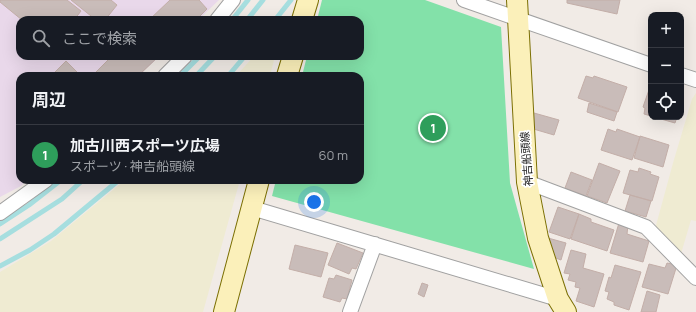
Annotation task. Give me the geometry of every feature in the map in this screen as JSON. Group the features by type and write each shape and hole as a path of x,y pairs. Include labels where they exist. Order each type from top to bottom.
{"main road":[{"path":"303,16 308,0"},
{"name":"神吉船頭線","path":"518,9 527,182 538,238 562,305"},
{"path":"288,72 292,60"},
{"path":"224,312 258,184"}],"street":[{"path":"220,16 233,0"},
{"path":"464,0 518,9 648,64"},
{"path":"169,72 180,60"},
{"path":"684,77 696,80"},
{"path":"527,182 646,227 696,278"},
{"path":"0,213 40,184"},
{"path":"252,208 374,244 562,305"},
{"path":"350,312 374,244"}],"shaded area":[{"path":"0,0 219,0 202,16 16,16 16,60 156,60 142,72 16,72 16,184 23,184 0,197"},
{"path":"250,60 274,60 271,72 240,72"},
{"path":"696,93 696,221 691,220 680,257 655,229 692,99"},
{"path":"120,184 239,184 203,312 0,312 0,272 51,241"}],"green space":[{"path":"322,0 425,0 501,27 510,183 534,269 272,196 275,184 364,184 364,72 303,72 306,60 364,60 364,16 318,16"}],"building":[{"path":"0,0 67,0 81,11 77,16 17,16 0,2"},
{"path":"71,0 111,0 117,5 108,16 91,16"},
{"path":"170,0 199,0 207,9 200,16 153,16"},
{"path":"567,0 620,0 617,14 567,3"},
{"path":"108,60 155,60 142,72 96,72"},
{"path":"66,61 77,72 55,72"},
{"path":"586,76 593,78 594,76 627,87 618,112 578,98"},
{"path":"648,93 648,115 644,114 645,108 643,107"},
{"path":"589,103 617,112 614,121 587,112"},
{"path":"534,113 559,120 554,135 530,128"},
{"path":"664,120 676,120 675,123"},
{"path":"608,129 616,132 617,129 640,137 632,160 601,150"},
{"path":"640,136 669,145 663,167 634,158"},
{"path":"599,163 620,171 607,203 587,196"},
{"path":"639,168 651,172 650,174 659,177 652,201 623,193 630,170 638,172"},
{"path":"571,172 592,180 586,196 565,188"},
{"path":"630,195 651,201 646,217 625,211"},
{"path":"558,207 579,214 570,239 549,232"},
{"path":"579,214 591,219 591,222 614,230 607,251 571,239"},
{"path":"619,223 628,225 627,234 649,241 643,262 610,253"},
{"path":"548,238 566,243 561,260 553,257"},
{"path":"337,243 363,253 356,269 352,268 349,274 328,265"},
{"path":"295,245 328,253 321,277 289,269"},
{"path":"571,250 586,254 583,268 604,274 594,307 576,301 580,288 575,287 576,282 568,280 570,274 564,273"},
{"path":"667,263 677,265 668,294 642,287 649,264 665,268"},
{"path":"615,265 641,272 629,310 614,305 614,302 607,299 609,292 605,291 609,277 611,278"},
{"path":"336,275 352,280 347,299 342,298 340,302 323,297 329,278 334,279"},
{"path":"422,283 428,285 424,297 418,294"},
{"path":"647,291 660,295 656,312 641,312"}],"waterway":[{"path":"235,16 248,0"},
{"path":"250,16 263,0"},
{"path":"278,16 291,0"},
{"path":"184,72 196,60"},
{"path":"200,72 211,60"},
{"path":"231,72 242,60"},
{"path":"0,224 29,205 56,184"},
{"path":"0,239 62,199 79,184"},
{"path":"0,266 30,250 54,234 114,184"}],"place":[{"name":"加古川西スポーツ広場","path":"433,128"}]}
